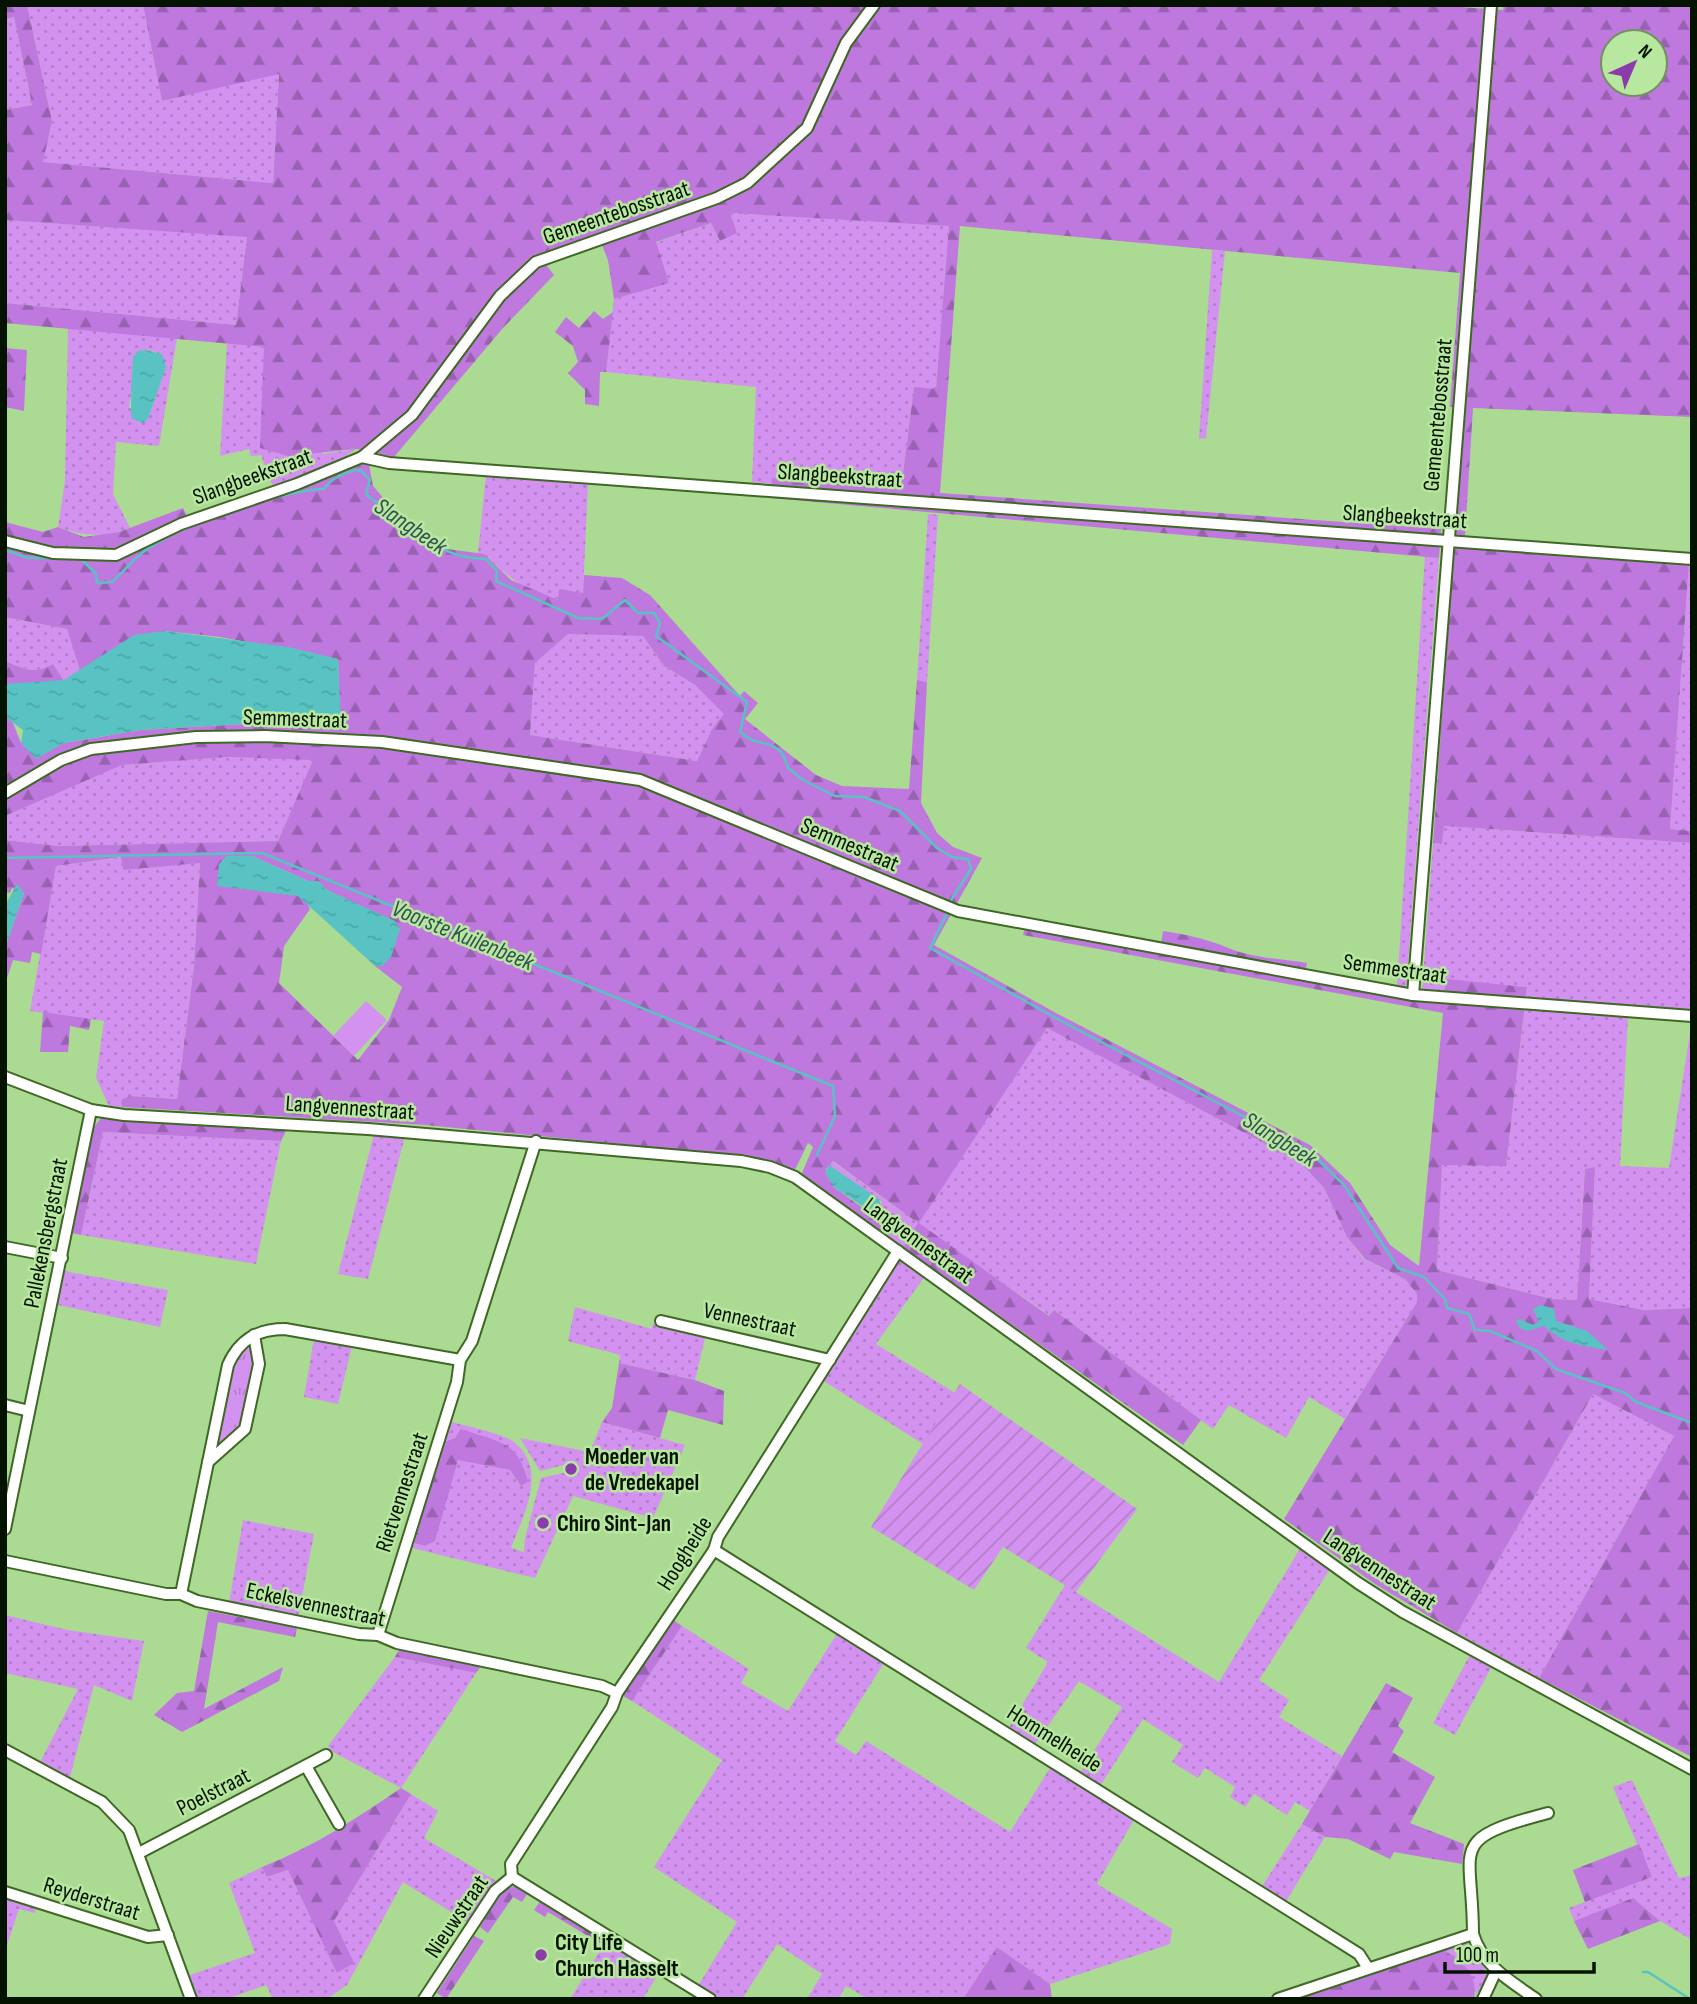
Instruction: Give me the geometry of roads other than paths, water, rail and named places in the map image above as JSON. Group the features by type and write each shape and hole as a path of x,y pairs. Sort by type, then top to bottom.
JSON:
{"street":[{"name":"Gemeentebosstraat","path":"362,457 412,415 500,296 536,262 717,198 747,183 807,128 846,43 874,5"},
{"name":"Gemeentebosstraat","path":"1413,995 1491,5"},
{"name":"Slangbeekstraat","path":"5,541 54,553 117,555 181,524 297,484 362,457 402,464 1692,559"},
{"name":"Semmestraat","path":"5,793 61,760 91,749 223,737 396,744 640,780 668,789 958,911 1413,995 1692,1016"},
{"name":"Langvennestraat","path":"5,1077 91,1110 124,1115 536,1141 741,1161 770,1167 795,1177 1358,1583 1404,1612 1692,1769"},
{"name":"Pallekensbergstraat","path":"5,1529 91,1110"},
{"name":"Rietvennestraat","path":"378,1636 457,1382 460,1360 472,1341 536,1141"},
{"path":"5,1247 62,1258"},
{"name":"Hoogheide","path":"512,1877 511,1864 612,1707 617,1693 714,1550 718,1537 898,1251"},
{"name":"Vennestraat","path":"661,1321 813,1353 831,1360"},
{"path":"181,1594 228,1365 242,1342 269,1329 285,1329 460,1360"},
{"path":"208,1462 245,1429 259,1364 254,1335"},
{"path":"5,1405 29,1411"},
{"name":"Hommelheide","path":"714,1550 1348,1947 1359,1955 1368,1968"},
{"name":"Eckelsvennestraat","path":"5,1561 166,1594 181,1594 197,1601 378,1636 397,1643 603,1686 617,1693"},
{"path":"5,1750 102,1802 129,1830 191,1999"},
{"name":"Poelstraat","path":"139,1853 326,1755"},
{"path":"306,1766 339,1824"},
{"path":"1536,1999 1496,1971 1480,1953 1472,1934 1468,1859 1474,1844 1483,1835 1548,1813"},
{"name":"Nieuwstraat","path":"424,1999 495,1891 512,1877 710,1999"},
{"name":"Reyderstraat","path":"5,1892 148,1937 168,1936"},
{"path":"1278,1999 1472,1934"},
{"path":"1483,1999 1496,1971"}],"water":[{"path":"138,351 162,354 166,367 148,419 143,423 132,419 131,389 133,357"},
{"path":"165,631 288,647 338,659 341,724 243,724 140,730 64,743 36,759 21,743 23,730 5,717 5,684 64,680 134,635"},
{"path":"227,856 252,856 308,881 318,881 327,890 395,921 400,929 391,957 382,966 375,966 298,896 217,886 219,864"},
{"path":"17,884 24,893 5,948 5,905"},
{"path":"829,1165 879,1199 882,1208 871,1212 834,1187 825,1173"},
{"path":"1541,1305 1554,1309 1556,1321 1587,1331 1608,1350 1566,1340 1544,1326 1527,1331 1520,1328 1516,1321 1519,1319 1533,1325 1539,1322 1533,1309"}],"waterway":[{"name":"Slangbeek","path":"70,559 81,559 96,574 97,583 112,582 143,552 205,520 257,502 324,489 340,476 360,470 370,480 366,494 369,497 445,550 470,558 486,559 497,571 496,581 578,618 602,619 625,600 638,613 654,613 660,623 656,636 747,702 740,732 747,738 780,751 788,768 803,780 835,796 864,797 900,811 937,848 952,857 968,859 971,869 951,900"},
{"name":"Slangbeek","path":"5,550 28,558 53,558"},
{"name":"Voorste Kuilenbeek","path":"5,858 262,853 833,1086 835,1116 817,1155"},
{"name":"Slangbeek","path":"947,913 930,948 1061,1021 1308,1150 1344,1185 1398,1268 1424,1277 1445,1299 1447,1308 1469,1314 1475,1330 1490,1331 1537,1351 1556,1369 1625,1393 1636,1402 1692,1423"},
{"path":"1643,1972 1648,1972 1690,1999"}],"place":[{"name":"Moeder van de Vredekapel","path":"571,1469"},
{"name":"Chiro Sint-Jan","path":"543,1523"},
{"name":"City Life Church Hasselt","path":"541,1955"}]}
